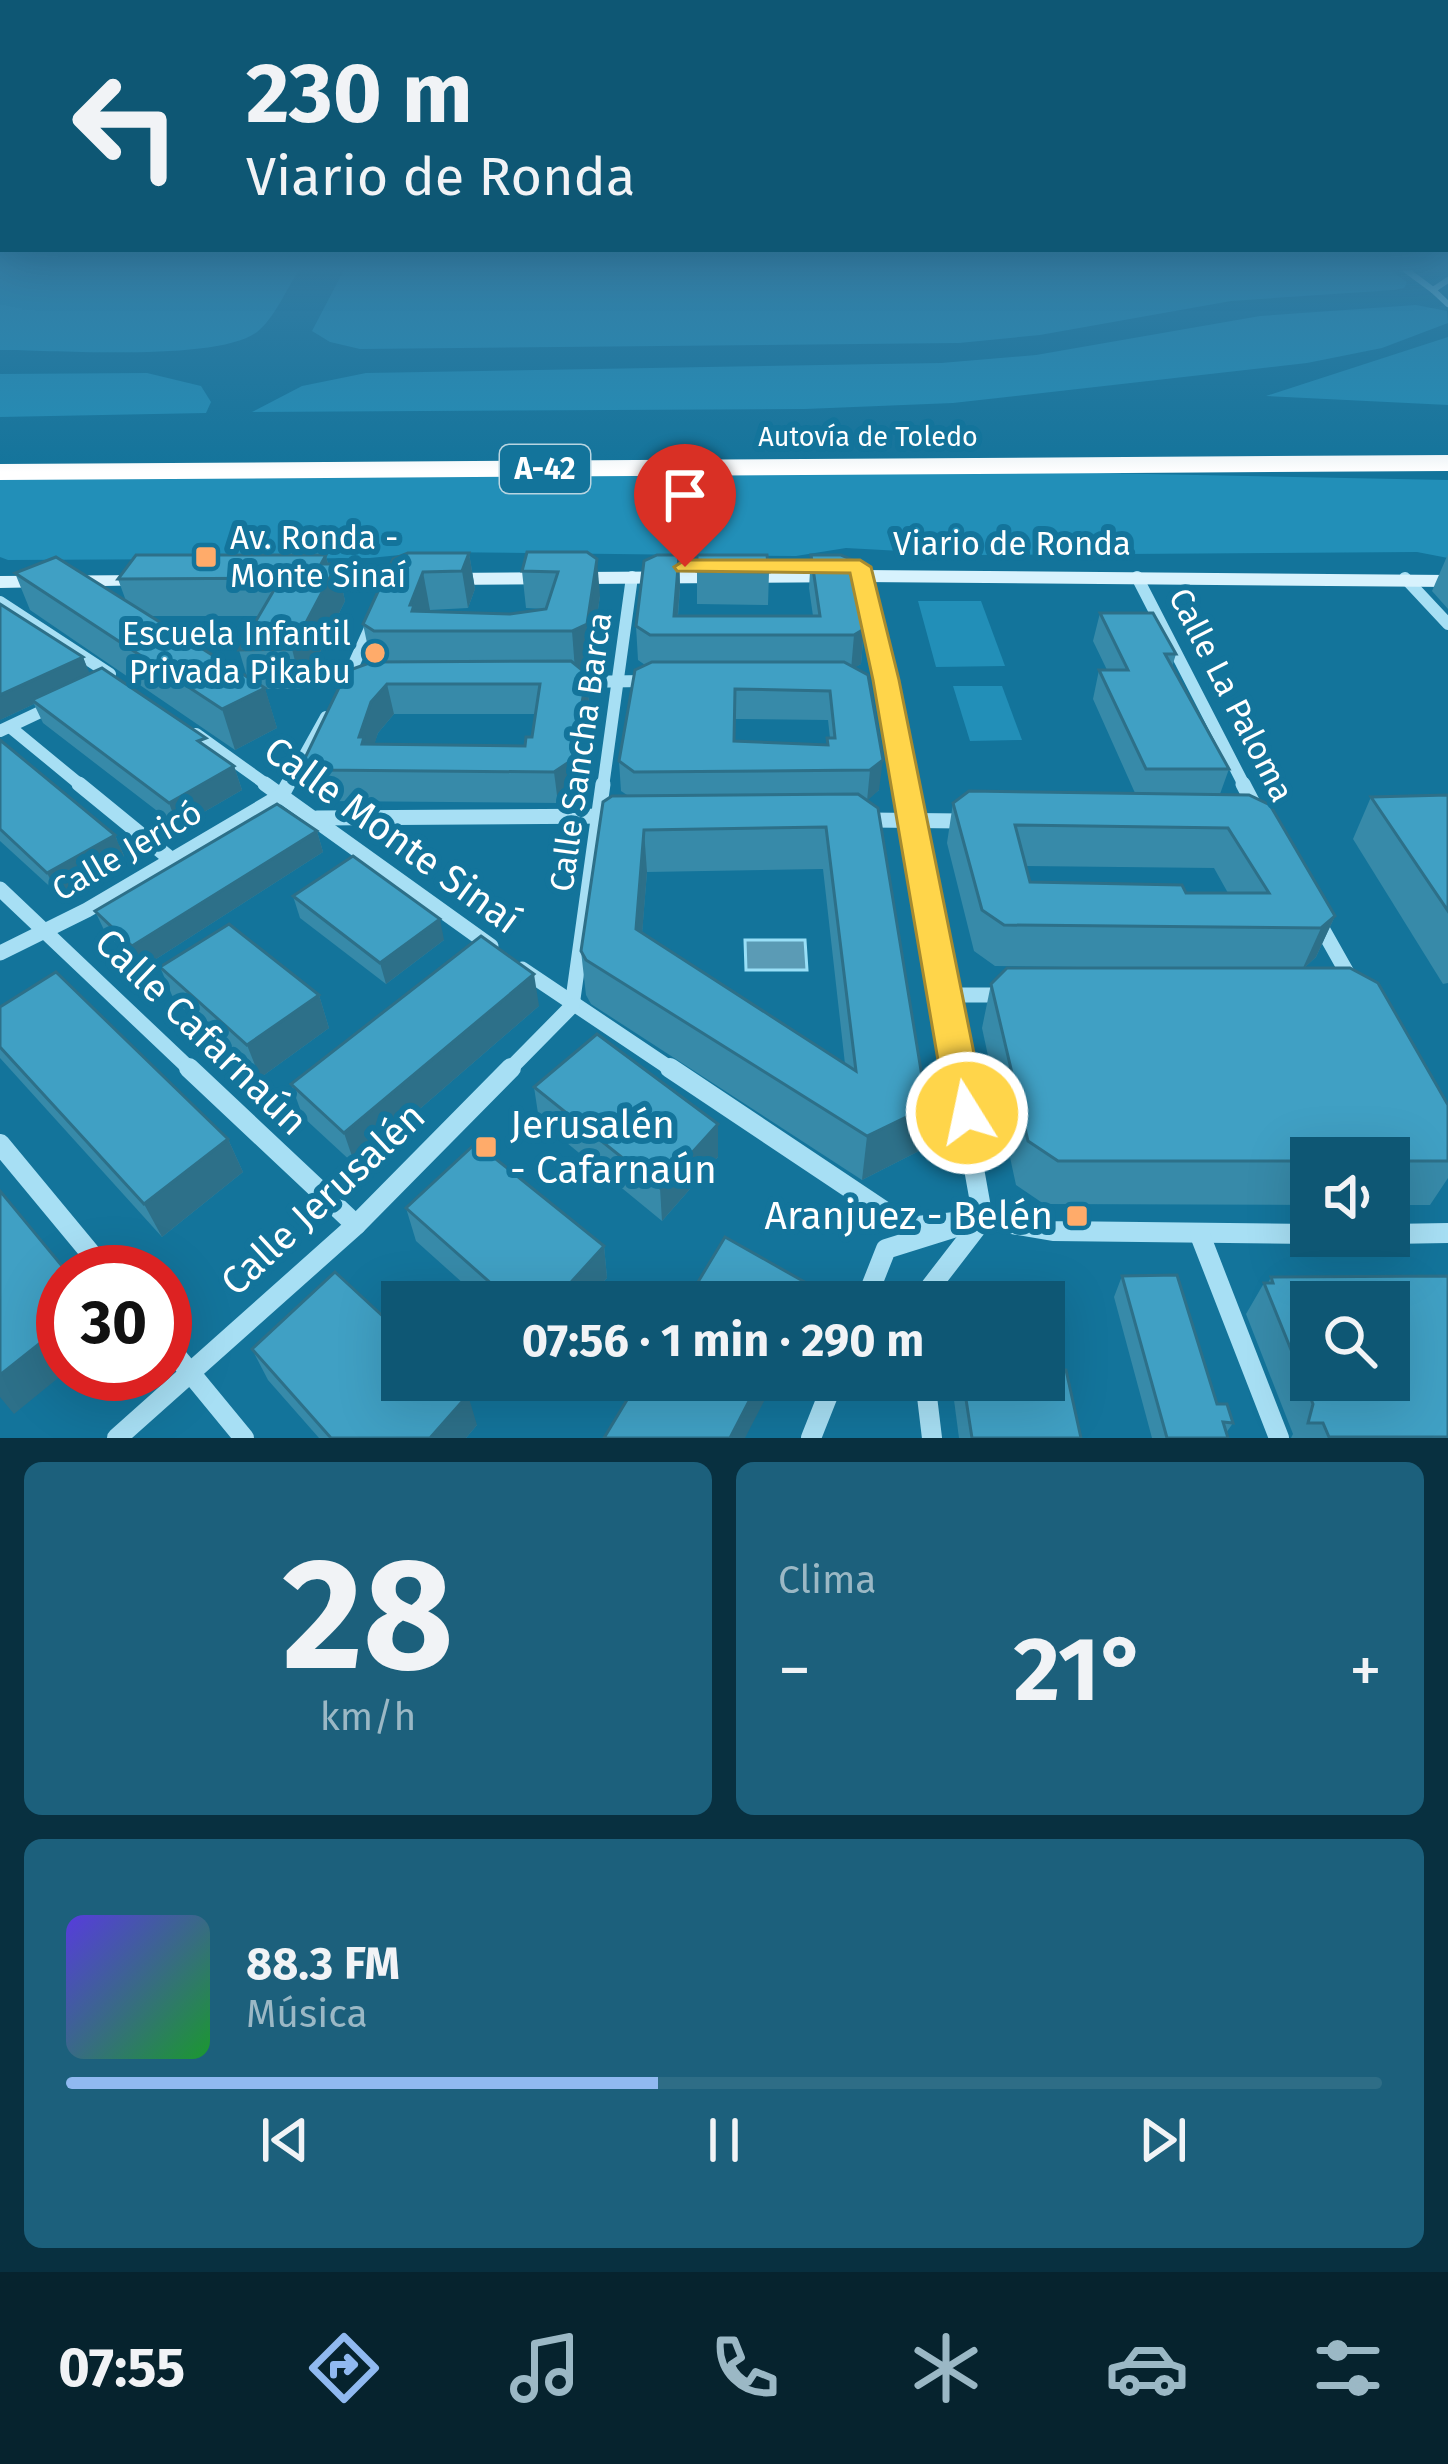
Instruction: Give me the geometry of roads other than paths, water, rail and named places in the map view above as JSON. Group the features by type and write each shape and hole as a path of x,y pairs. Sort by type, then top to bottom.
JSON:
{"highway":[{"name":"Autovía de Toledo","path":"0,456 1448,447"},
{"name":"Autovía de Toledo","path":"0,472 1448,463"},
{"path":"1223,466 1448,480"}],"main road":[{"name":"Viario de Ronda","path":"1448,568 291,575 388,588 861,572 1448,581"},
{"path":"0,570 176,575 0,582"}],"street":[{"path":"861,572 913,820 983,1219 935,1281"},
{"name":"Calle La Paloma","path":"1136,577 1263,823"},
{"name":"Calle Sancha Barca","path":"572,1006 632,578"},
{"path":"1405,578 1448,624"},
{"path":"0,602 115,677 94,687"},
{"path":"282,795 346,681 375,618"},
{"path":"863,680 886,680"},
{"path":"346,681 369,681"},
{"path":"549,682 662,681"},
{"path":"73,697 5,729 172,860"},
{"name":"Calle Monte Sinaí","path":"189,730 499,952"},
{"name":"Calle Jericó","path":"0,953 47,932 282,795"},
{"path":"315,818 622,816"},
{"path":"846,819 983,821"},
{"name":"Calle Cafarnaún","path":"0,889 356,1225"},
{"path":"1306,899 1359,995 1336,995"},
{"name":"Calle Monte Sinaí","path":"517,965 908,1227 983,1219"},
{"path":"945,995 1014,995"},
{"name":"Calle Jerusalén","path":"192,1370 356,1225 572,1006"},
{"path":"0,1144 84,1245"},
{"path":"873,1281 886,1249 983,1219 1053,1231 1290,1234"},
{"path":"1410,1234 1448,1233"},
{"path":"1200,1234 1279,1438"},
{"path":"192,1374 244,1438"},
{"name":"Calle Jerusalén","path":"116,1438 157,1401"},
{"path":"812,1438 826,1401"},
{"path":"928,1401 932,1438"}],"place":[{"name":"Av. Ronda - Monte Sinaí","path":"206,557"},
{"name":"Escuela Infantil Privada Pikabu","path":"375,653"},
{"name":"Jerusalén - Cafarnaún","path":"486,1147"},
{"name":"Aranjuez - Belén","path":"1077,1216"}]}
